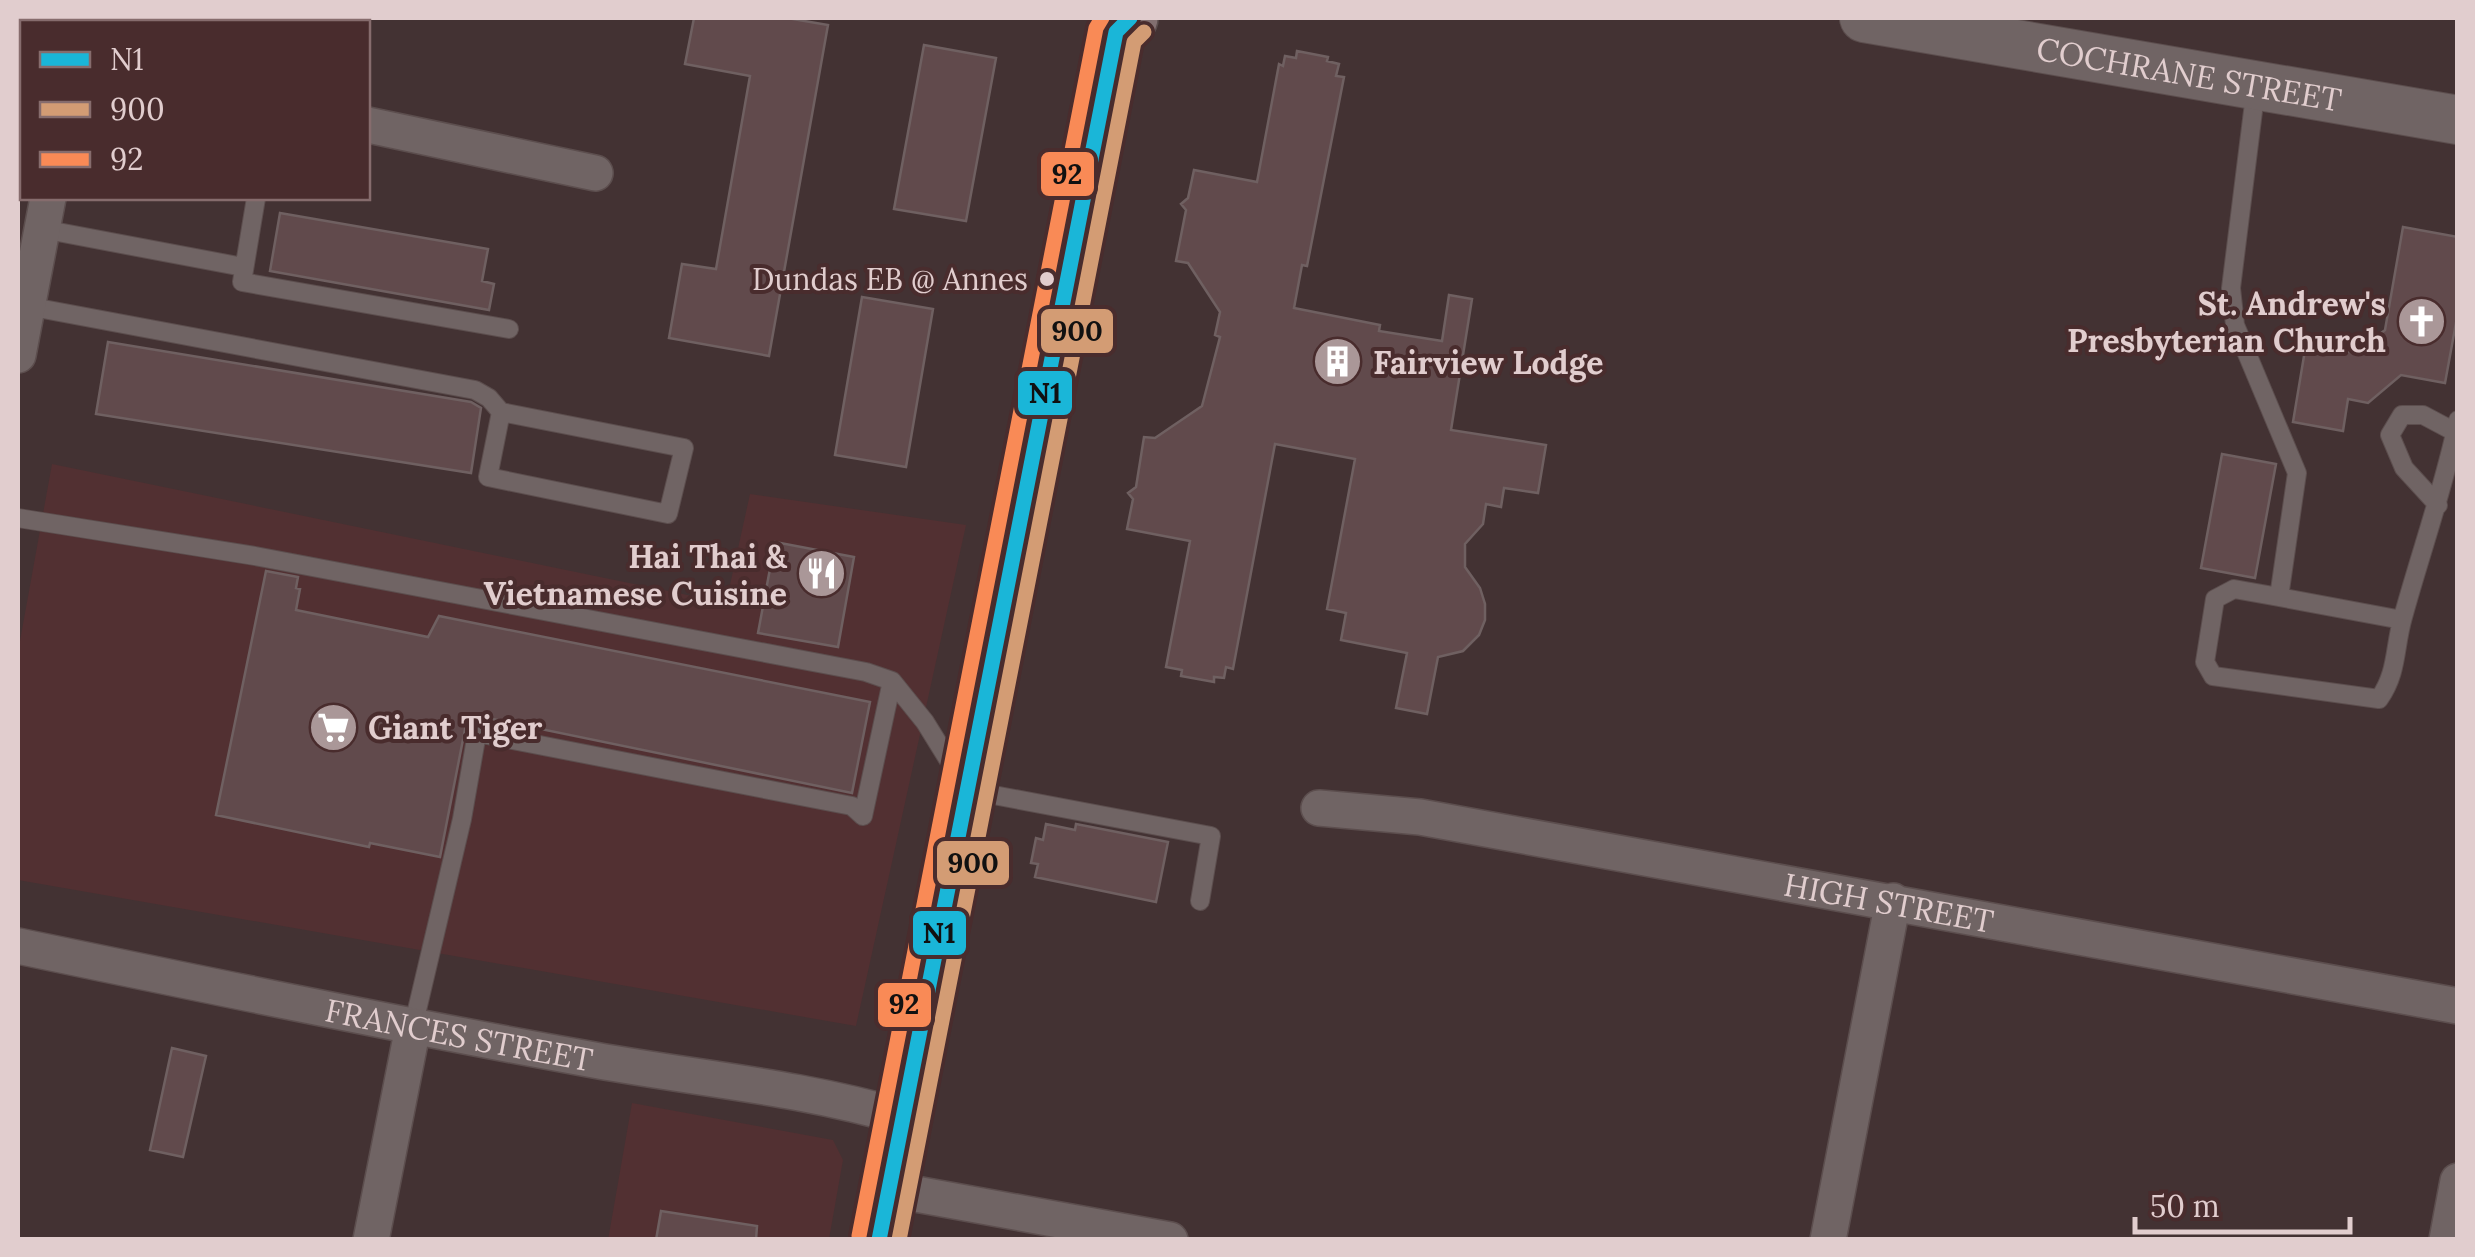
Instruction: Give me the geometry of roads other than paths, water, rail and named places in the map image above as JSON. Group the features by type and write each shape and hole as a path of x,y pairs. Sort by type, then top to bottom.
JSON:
{"main road":[{"name":"COCHRANE STREET","path":"1864,18 2050,34 2256,87 2458,120"},
{"path":"884,1214 1119,22"}],"street":[{"path":"370,125 595,173"},
{"path":"18,355 45,213"},
{"name":"HIGH STREET","path":"1319,808 1420,817 2458,1006"},
{"path":"1828,1240 1892,901"},
{"name":"FRANCES STREET","path":"18,946 412,1028 676,1075 780,1086 902,1117"},
{"path":"371,1240 412,1028"},
{"path":"2447,1240 2458,1181"},
{"path":"884,1214 1170,1240"}],"lane":[{"path":"2256,87 2231,288 2235,324 2297,473 2279,597"},
{"path":"256,200 242,282 509,329"},
{"path":"45,213 243,267"},
{"path":"27,306 475,390 489,398 500,412 684,448 668,514 488,477 500,412"},
{"path":"2402,620 2234,589 2214,600 2205,662 2213,676 2379,699 2392,681 2402,620 2438,505 2456,426 2423,415 2402,416 2390,435 2404,468 2438,505"},
{"path":"18,518 274,559 866,672 892,681 926,722 968,790 1212,836 1200,901"},
{"path":"412,1028 462,819 476,733 852,806 863,816 892,681"}],"place":[{"name":"Dundas EB @ Annes","path":"1047,279"},
{"name":"St. Andrew's Presbyterian Church","path":"2421,321"},
{"name":"Fairview Lodge","path":"1338,362"},
{"name":"Hai Thai & Vietnamese Cuisine","path":"822,574"},
{"name":"Giant Tiger","path":"333,727"}]}
